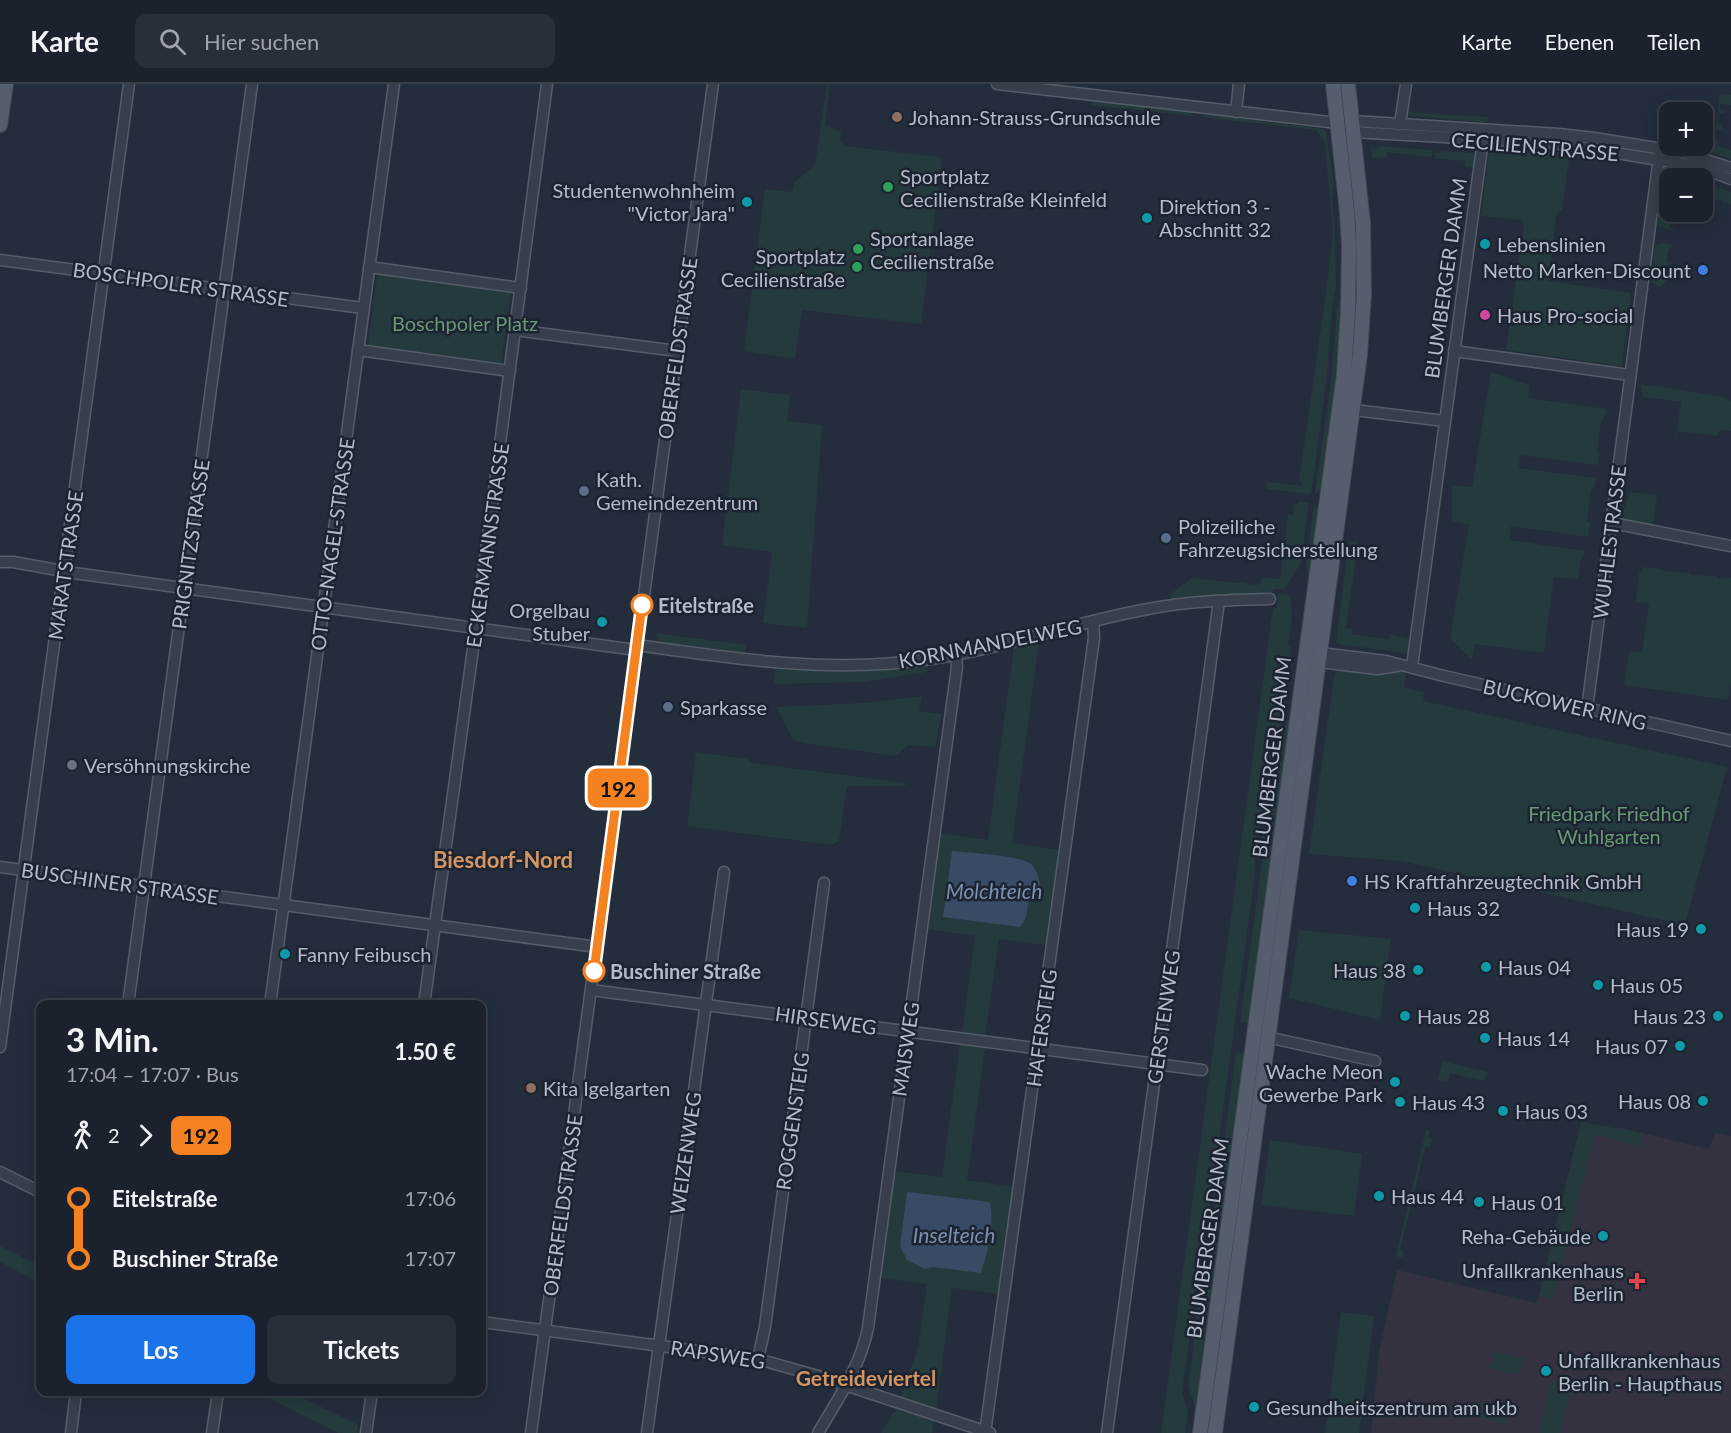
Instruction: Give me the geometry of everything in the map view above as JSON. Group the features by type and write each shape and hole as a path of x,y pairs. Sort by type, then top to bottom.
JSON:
{"main road":[{"path":"0,125 6,84"},
{"name":"BLUMBERGER DAMM","path":"1200,1433 1344,374 1349,257 1347,212 1333,84"},
{"name":"BLUMBERGER DAMM","path":"1215,1433 1362,338 1363,224 1348,84"}],"street":[{"name":"MARATSTRASSE","path":"0,1047 129,84"},
{"name":"PRIGNITZSTRASSE","path":"129,1000 252,84"},
{"name":"OTTO-NAGEL-STRASSE","path":"271,1000 394,84"},
{"name":"ECKERMANNSTRASSE","path":"425,1000 547,84"},
{"name":"OBERFELDSTRASSE","path":"531,1433 713,84"},
{"name":"CECILIENSTRASSE","path":"996,84 1483,140 1555,143 1659,154"},
{"path":"1236,112 1239,84"},
{"path":"1400,124 1406,84"},
{"name":"CECILIENSTRASSE","path":"1354,126 1400,124 1559,134 1659,154"},
{"name":"BLUMBERGER DAMM","path":"1412,668 1483,140"},
{"name":"WUHLESTRASSE","path":"1587,709 1659,154"},
{"name":"CECILIENSTRASSE","path":"1665,156 1731,179"},
{"name":"CECILIENSTRASSE","path":"1686,156 1699,157 1731,168"},
{"name":"BOSCHPOLER STRASSE","path":"0,260 363,308"},
{"path":"369,267 521,288"},
{"path":"515,330 677,351"},
{"path":"358,350 510,371"},
{"path":"1454,351 1630,375"},
{"path":"1354,410 1445,421"},
{"path":"1612,522 1731,546"},
{"path":"0,555 13,562"},
{"path":"0,562 476,628 637,647"},
{"name":"KORNMANDELWEG","path":"637,647 772,663 884,664 956,654 1154,608 1219,601 1270,599"},
{"name":"GERSTENWEG","path":"1107,1433 1219,601"},
{"name":"HAFERSTEIG","path":"987,1432 1095,630 1093,622"},
{"name":"MAISWEG","path":"818,1433 847,1385 862,1351 868,1328 957,667 956,654"},
{"name":"BUCKOWER RING","path":"1304,656 1377,669 1400,665 1731,741"},
{"name":"BUSCHINER STRASSE","path":"0,867 597,946"},
{"name":"WEIZENWEG","path":"647,1433 724,872"},
{"name":"ROGGENSTEIG","path":"758,1359 765,1327 824,883"},
{"name":"HIRSEWEG","path":"591,990 1202,1070"},
{"path":"1254,1035 1375,1061"},
{"path":"0,1172 36,1190"},
{"name":"RAPSWEG","path":"486,1323 758,1359 847,1385 987,1432"},
{"path":"71,1433 76,1396"},
{"path":"212,1433 217,1396"},
{"path":"366,1433 371,1396"}],"shaded area":[{"name":"Unfallkrankenhaus Berlin","path":"1581,1122 1612,1129 1621,1128 1709,1149 1715,1133 1731,1136 1731,1433 1371,1433 1379,1352 1397,1270 1537,1303"}],"green space":[{"name":"Sportanlage Cecilienstraße","path":"827,84 830,84 825,125 841,132 840,141 845,146 942,159 921,324 802,310 795,359 744,351 765,189 792,192 794,183 815,165"},
{"path":"1720,94 1731,95 1731,105 1720,104 1720,110 1725,111 1719,113 1718,124 1722,125 1722,130 1716,129 1715,140 1720,141 1719,146 1731,150 1731,159 1713,153"},
{"path":"1095,101 1190,112 1193,116 1091,105"},
{"path":"1405,112 1488,117 1487,122 1404,115"},
{"path":"1205,114 1324,129 1327,136 1334,185 1332,197 1336,287 1311,494 1266,489 1267,482 1304,486 1299,480 1333,232 1325,143 1316,130 1202,117"},
{"path":"1379,146 1432,150 1432,157 1387,152 1387,158 1372,157 1371,147 1378,148"},
{"path":"1489,150 1570,153 1562,209 1556,216 1548,281 1631,293 1622,366 1506,350 1524,223 1521,220 1481,217"},
{"path":"1441,151 1473,153 1474,168 1465,167 1465,161 1435,158 1435,153 1441,153"},
{"path":"1713,186 1731,192 1731,204 1725,202 1723,207 1723,201 1715,199 1713,202"},
{"path":"1659,213 1659,222 1671,222 1670,228 1676,231 1657,226"},
{"path":"1341,228 1344,228 1345,293 1340,359 1323,490 1315,494 1331,381 1337,308 1343,293"},
{"path":"1662,243 1674,245 1668,250 1667,263 1672,262 1666,267 1665,279 1669,277 1669,279 1660,287 1651,282 1655,245"},
{"name":"Boschpoler Platz","path":"380,274 509,291 511,293 501,363 370,347 368,343 377,278"},
{"path":"1491,372 1529,385 1528,398 1606,409 1604,419 1601,421 1597,452 1599,453 1598,465 1520,455 1519,468 1596,478 1594,488 1591,490 1587,521 1590,522 1588,537 1511,526 1509,540 1586,551 1581,560 1578,579 1554,577 1544,653 1475,644 1472,660 1450,638 1469,524 1452,521 1452,485 1472,487"},
{"path":"1641,384 1723,397 1731,401 1731,431 1720,430 1718,436 1678,431 1675,444 1681,402 1643,397"},
{"path":"741,389 790,395 787,421 822,425 807,628 763,623 772,552 722,545"},
{"path":"1630,492 1657,495 1653,527 1622,520"},
{"path":"1309,503 1301,563 1285,589 1274,589 1270,595 1171,601 1169,595 1192,578 1254,585 1260,584 1262,577 1280,579 1288,515 1293,515 1294,504"},
{"path":"1314,504 1320,511 1309,582 1306,565"},
{"path":"1349,541 1358,542 1346,628 1352,629 1351,634 1389,639 1390,634 1411,639 1409,654 1336,642"},
{"path":"1644,567 1690,573 1690,575 1731,578 1731,682 1728,700 1624,685 1629,651 1642,652 1649,604 1636,602 1639,574"},
{"path":"1278,594 1289,595 1291,601 1292,619 1288,645 1291,648 1283,718 1271,754 1262,822 1254,841 1255,875 1201,1272 1192,1299 1191,1327 1182,1393 1188,1412 1185,1433 1161,1433 1273,608 1277,608"},
{"path":"655,633 746,645 745,653 661,642"},
{"path":"1039,641 1012,843 1059,850 1046,945 999,939 985,1036 962,1033 975,936 927,929 940,833 988,840 1014,647"},
{"path":"928,665 927,672 864,682 774,684 775,669 852,671"},
{"name":"Friedpark Friedhof Wuhlgarten","path":"1337,669 1406,671 1404,688 1424,692 1423,701 1727,767 1685,925 1402,861 1309,854"},
{"path":"922,696 919,711 941,714 936,747 908,745 896,756 793,740 776,707 865,703"},
{"path":"1287,720 1291,720 1250,1023 1240,1022 1262,862 1260,840 1267,824 1276,756"},
{"path":"696,752 747,759 753,763 905,783 905,786 847,786 839,841 832,845 687,826"},
{"path":"1299,930 1391,939 1380,1020 1289,998"},
{"path":"960,1044 985,1048 967,1180 1014,1187 999,1294 952,1288 936,1409 901,1397 918,1348 927,1284 880,1278 895,1171 942,1177"},
{"path":"1236,1052 1246,1054 1194,1420 1194,1403 1188,1387 1197,1320 1197,1300 1206,1273"},
{"path":"1256,1055 1262,1056 1211,1433 1207,1433 1212,1383"},
{"path":"1442,1061 1487,1072 1484,1081 1450,1073 1447,1082 1438,1080"},
{"path":"1581,1122 1643,1133 1640,1146 1594,1135 1552,1299 1539,1296"},
{"path":"1426,1130 1430,1131 1429,1137 1432,1139 1430,1147 1425,1147 1413,1199 1417,1200 1416,1203 1412,1203 1400,1249 1404,1253 1403,1257 1398,1257 1396,1255"},
{"path":"1270,1140 1362,1154 1354,1216 1261,1205"},
{"path":"0,1246 36,1264 36,1281 0,1262"},
{"path":"1341,1312 1374,1316 1359,1433 1325,1433"},
{"path":"1493,1351 1524,1359 1518,1375 1489,1368 1490,1363 1494,1363 1495,1359 1492,1358"},
{"path":"1551,1381 1571,1386 1560,1433 1539,1433"},
{"path":"265,1396 299,1396 358,1425 357,1433 338,1433"},
{"path":"1481,1402 1510,1409 1506,1425 1477,1417 1479,1412 1482,1412"},
{"path":"896,1409 934,1421 932,1433 881,1433"}],"water":[{"name":"Molchteich","path":"952,851 1007,857 1032,865 1037,874 1041,892 1037,898 1029,898 1026,918 1020,927 943,917"},
{"name":"Inselteich","path":"907,1192 990,1202 990,1238 981,1273 933,1267 925,1269 907,1260 900,1246"}],"bus line":[{"name":"192","path":"594,971 642,605"}],"place":[{"name":"Johann-Strauss-Grundschule","path":"897,117"},
{"name":"Sportplatz Cecilienstraße Kleinfeld","path":"888,187"},
{"name":"Studentenwohnheim \"Victor Jara\"","path":"747,202"},
{"name":"Direktion 3 - Abschnitt 32","path":"1147,218"},
{"name":"Lebenslinien","path":"1485,244"},
{"name":"Sportanlage Cecilienstraße","path":"858,249"},
{"name":"Sportplatz Cecilienstraße","path":"857,267"},
{"name":"Netto Marken-Discount","path":"1703,270"},
{"name":"Haus Pro-social","path":"1485,315"},
{"name":"Kath. Gemeindezentrum","path":"584,491"},
{"name":"Polizeiliche Fahrzeugsicherstellung","path":"1166,538"},
{"name":"Eitelstraße","path":"642,605"},
{"name":"Orgelbau Stuber","path":"602,622"},
{"name":"Sparkasse","path":"668,707"},
{"name":"Versöhnungskirche","path":"72,765"},
{"name":"HS Kraftfahrzeugtechnik GmbH","path":"1352,881"},
{"name":"Haus 32","path":"1415,908"},
{"name":"Haus 19","path":"1701,929"},
{"name":"Fanny Feibusch","path":"285,954"},
{"name":"Haus 04","path":"1486,967"},
{"name":"Haus 38","path":"1418,970"},
{"name":"Buschiner Straße","path":"594,971"},
{"name":"Haus 05","path":"1598,985"},
{"name":"Haus 28","path":"1405,1016"},
{"name":"Haus 23","path":"1718,1016"},
{"name":"Haus 14","path":"1485,1038"},
{"name":"Haus 07","path":"1680,1046"},
{"name":"Wache Meon Gewerbe Park","path":"1395,1082"},
{"name":"Kita Igelgarten","path":"531,1088"},
{"name":"Haus 08","path":"1703,1101"},
{"name":"Haus 43","path":"1400,1102"},
{"name":"Haus 03","path":"1503,1111"},
{"name":"Haus 44","path":"1379,1196"},
{"name":"Haus 01","path":"1479,1202"},
{"name":"Reha-Gebäude","path":"1603,1236"},
{"name":"Unfallkrankenhaus Berlin","path":"1637,1281"},
{"name":"Unfallkrankenhaus Berlin - Haupthaus","path":"1546,1371"},
{"name":"Gesundheitszentrum am ukb","path":"1254,1407"}],"district":[{"name":"Biesdorf-Nord","path":"503,859"},
{"name":"Getreideviertel","path":"866,1377"}]}
